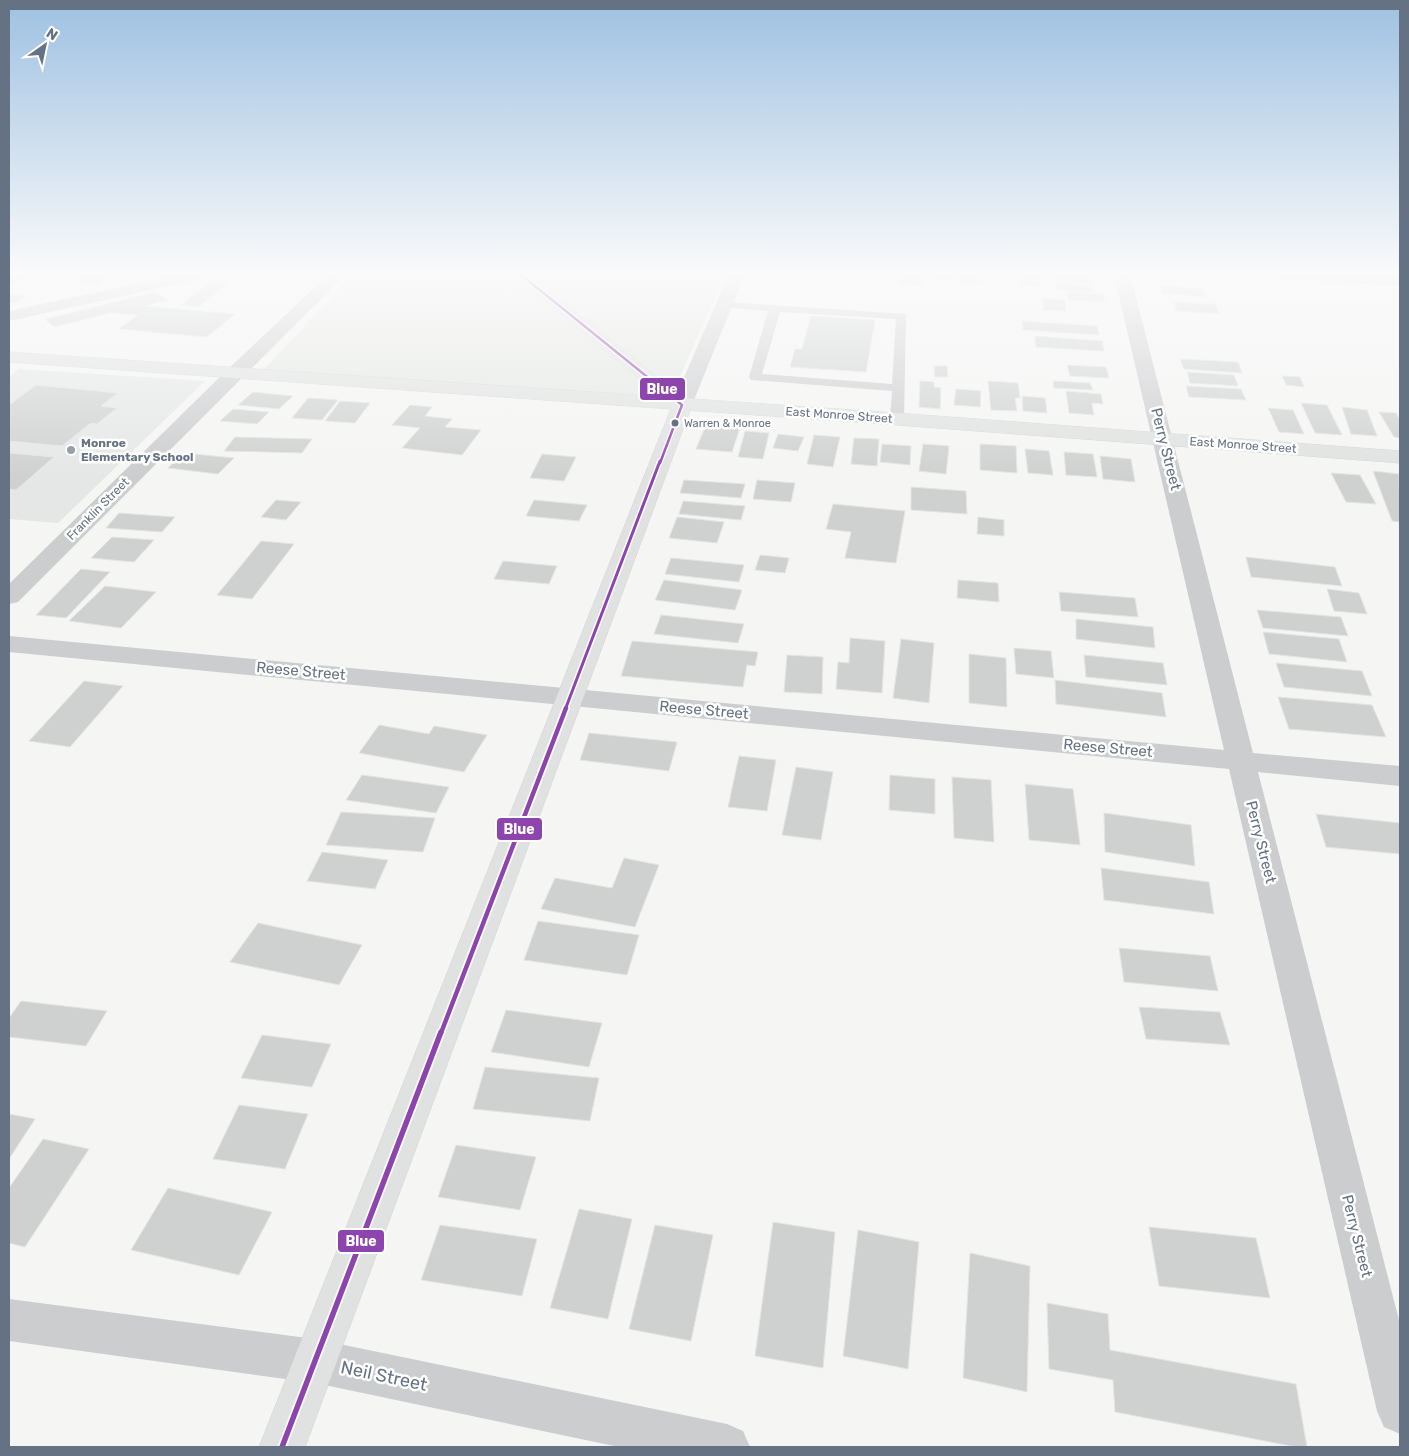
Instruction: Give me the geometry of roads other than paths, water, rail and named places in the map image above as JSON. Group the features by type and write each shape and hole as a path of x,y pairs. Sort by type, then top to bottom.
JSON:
{"main road":[{"path":"282,1447 682,404 605,342"},
{"name":"East Monroe Street","path":"9,357 897,419 1400,457"}],"street":[{"name":"Franklin Street","path":"9,598 267,342"},
{"path":"682,404 710,342"},
{"name":"Perry Street","path":"1139,342 1400,1411"},
{"name":"Reese Street","path":"9,644 1400,776"},
{"name":"Neil Street","path":"9,1320 315,1361 727,1447"}],"lane":[{"path":"765,342 755,377 898,388"},
{"path":"897,419 901,342"}],"place":[{"name":"Warren & Monroe","path":"675,423"},
{"name":"Monroe Elementary School","path":"71,450"}]}
